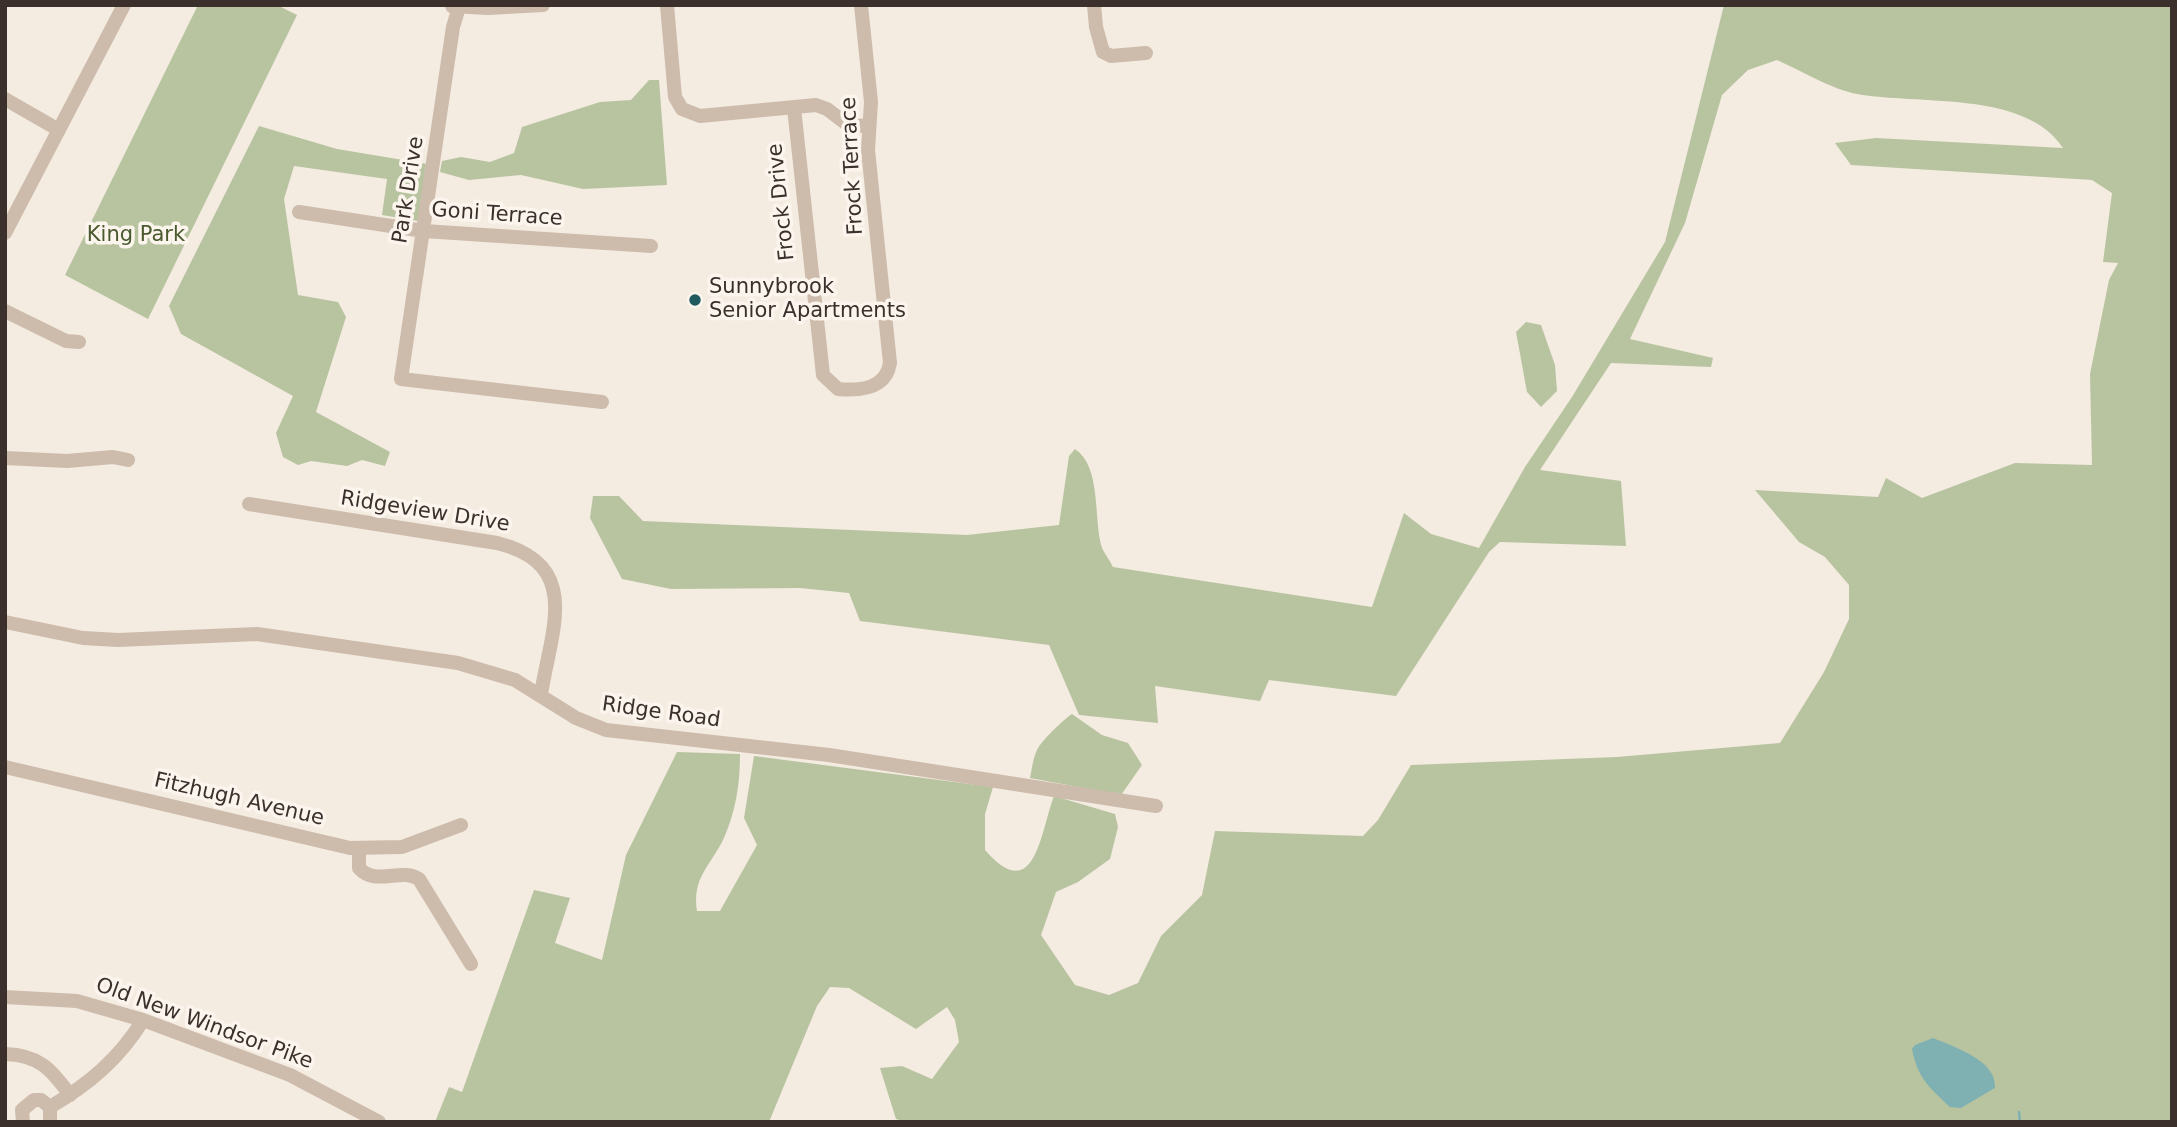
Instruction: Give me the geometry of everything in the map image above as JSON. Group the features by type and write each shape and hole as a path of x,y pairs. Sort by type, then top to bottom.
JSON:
{"street":[{"path":"5,233 124,5"},
{"path":"455,6 543,5"},
{"path":"667,5 675,97 681,109 701,116 820,106 841,122 869,126"},
{"name":"Frock Terrace","path":"822,374 834,387 848,390 878,384 889,369 869,126 871,102 861,5"},
{"path":"1094,5 1096,27 1103,52 1111,56 1146,53"},
{"name":"Park Drive","path":"455,6 401,379 602,402"},
{"path":"5,99 59,130"},
{"name":"Frock Drive","path":"794,108 822,374"},
{"name":"Goni Terrace","path":"299,212 424,231 651,246"},
{"path":"5,310 66,341 79,342"},
{"path":"5,458 67,461 113,457 128,460"},
{"name":"Ridgeview Drive","path":"248,504 497,543 531,554 546,570 555,602 541,694"},
{"name":"Ridge Road","path":"5,622 83,638 118,640 241,633 467,664 500,674 541,694 576,718 606,730 830,755 1156,806"},
{"name":"Fitzhugh Avenue","path":"5,767 359,849 402,847 461,825"},
{"path":"359,849 359,868 364,874 379,877 413,875 419,879 471,964"},
{"name":"Old New Windsor Pike","path":"5,997 77,1001 144,1020 290,1075 379,1122"},
{"path":"23,1122 22,1110 29,1101 41,1100 50,1114 106,1069 130,1042 144,1020"},
{"path":"5,1054 25,1055 44,1063 70,1096"}],"green space":[{"name":"King Park","path":"198,5 277,5 297,15 148,319 65,275"},
{"path":"1724,5 2172,5 2172,1122 905,1122 896,1119 880,1068 902,1066 932,1079 959,1042 955,1020 947,1007 916,1029 849,988 830,987 817,1006 769,1122 435,1122 449,1087 462,1092 534,890 570,898 555,943 602,960 626,855 677,752 740,754 732,817 697,889 697,911 720,911 757,845 744,818 754,756 993,787 985,814 985,850 1002,866 1015,871 1025,868 1033,858 1054,796 1115,814 1118,827 1110,859 1078,882 1056,892 1041,935 1075,985 1109,995 1138,983 1161,936 1202,895 1215,831 1363,836 1378,820 1411,765 1617,757 1780,743 1824,672 1849,619 1849,585 1825,557 1799,542 1755,490 1878,497 1886,478 1922,498 2015,463 2092,465 2090,374 2109,280 2118,263 2103,262 2112,193 2092,180 1851,165 1835,143 1876,138 2063,148 2046,129 2024,117 1969,103 1847,92 1777,60 1748,70 1722,95 1685,223 1630,339 1713,358 1711,367 1611,363 1540,470 1621,481 1626,546 1500,542 1489,552 1396,696 1269,680 1260,701 1155,686 1158,723 1079,715 1049,645 860,621 849,593 800,588 671,589 622,579 590,518 593,496 619,496 643,521 967,535 1059,525 1069,456 1075,449 1084,457 1089,468 1095,494 1099,536 1102,548 1113,567 1372,607 1404,513 1431,534 1479,548 1525,467 1572,397 1665,242"},
{"path":"649,80 659,80 667,185 583,189 521,175 469,180 440,172 442,161 461,157 490,162 514,153 522,127 600,102 631,100"},
{"path":"259,126 337,149 427,164 418,221 382,215 387,179 294,166 284,199 298,295 338,302 346,317 316,412 390,452 385,466 362,460 347,466 311,461 298,465 283,457 276,433 293,396 181,334 169,306"},
{"path":"1526,322 1541,325 1555,365 1557,391 1541,407 1527,392 1516,332"},
{"path":"1072,714 1102,735 1128,743 1142,765 1121,795 1030,778 1037,750 1053,730"}],"water":[{"path":"1933,1038 1982,1062 1994,1078 1995,1088 1961,1108 1950,1107 1925,1082 1914,1059 1912,1049 1915,1045"}],"waterway":[{"path":"2019,1112 2020,1122"}],"place":[{"name":"Sunnybrook Senior Apartments","path":"695,300"}]}
